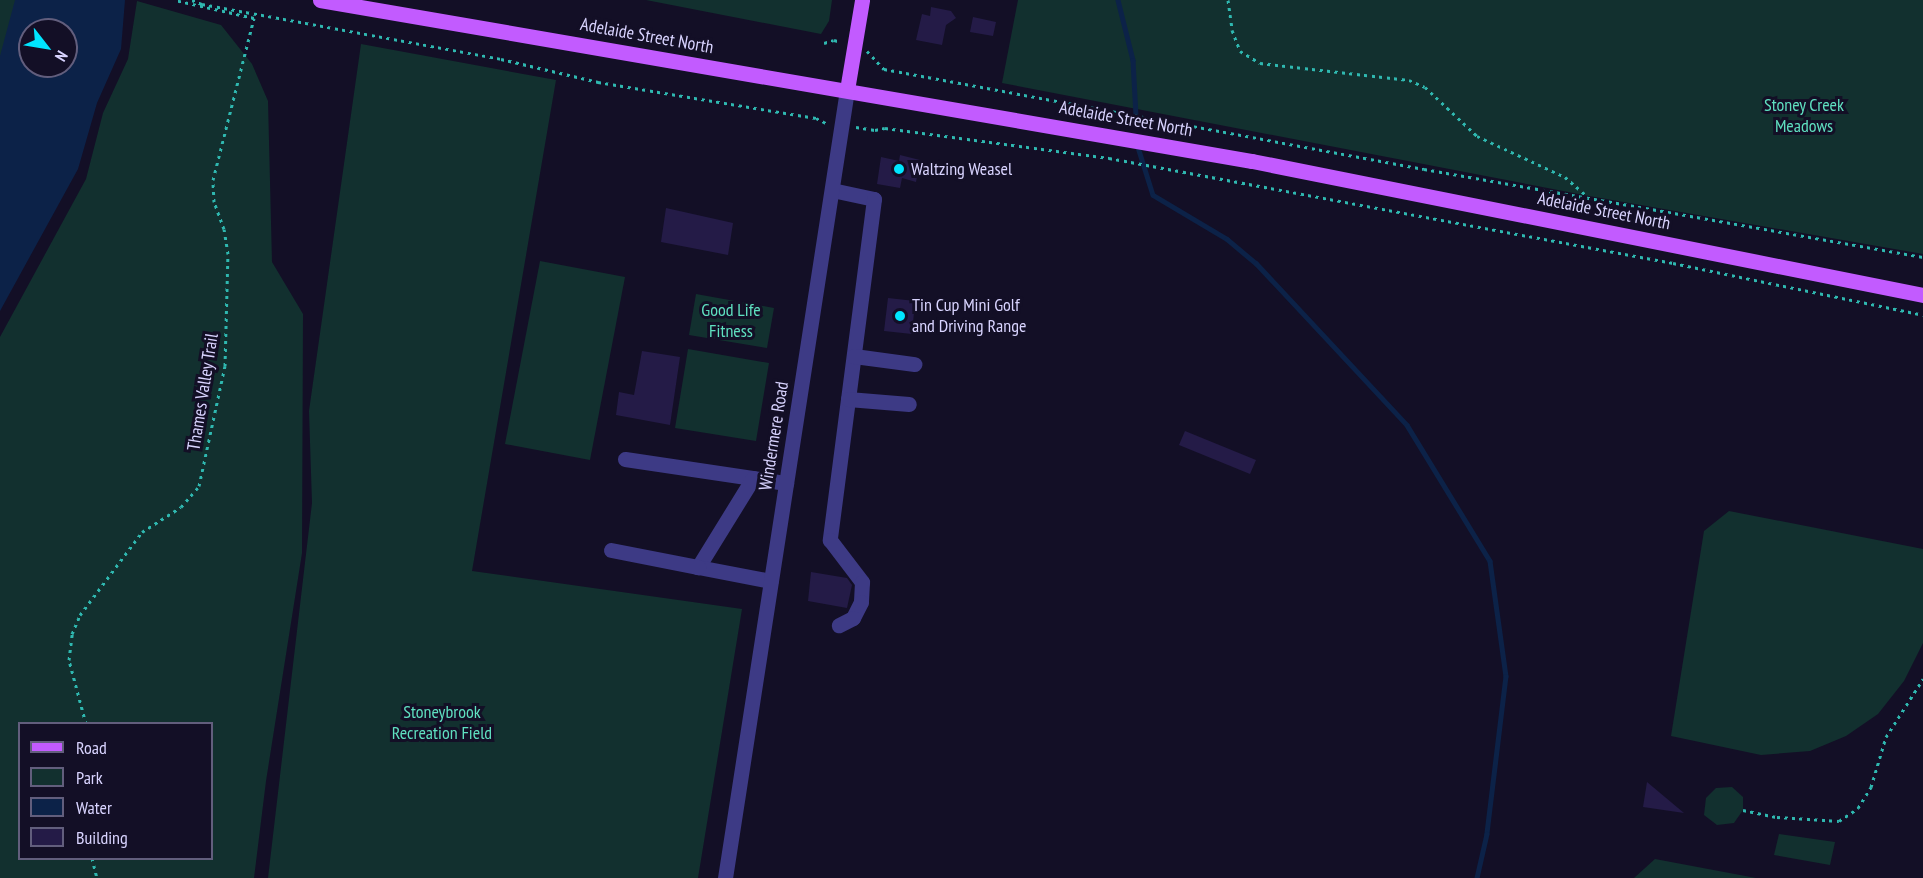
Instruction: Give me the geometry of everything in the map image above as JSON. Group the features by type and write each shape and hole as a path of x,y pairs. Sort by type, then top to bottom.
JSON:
{"main road":[{"name":"Adelaide Street North","path":"320,0 1252,161 1923,295"},
{"name":"Windermere Road","path":"847,90 862,0"}],"street":[{"name":"Windermere Road","path":"725,878 847,90"},
{"path":"832,190 874,199 830,540 862,582 861,602 853,618 839,625"},
{"path":"854,356 914,364"},
{"path":"848,399 909,404"},
{"path":"625,459 786,483"},
{"path":"698,567 753,478"},
{"path":"611,550 771,581"}],"path":[{"name":"Thames Valley Trail","path":"86,722 69,660 72,634 80,615 142,532 181,507 199,486 205,468 225,366 228,254 224,229 214,202 213,180 254,18 175,0"},
{"path":"192,0 202,4 501,59 598,82 816,118 821,122 875,130 885,128 1120,160 1662,260 1923,315"},
{"path":"1228,0 1232,30 1240,51 1260,63 1409,80 1425,87 1477,136 1565,177 1588,197"},
{"path":"870,52 884,69 1923,257"},
{"path":"1743,810 1777,817 1839,821 1858,808 1871,787 1886,737 1923,679"},
{"path":"92,860 97,878"}],"green space":[{"path":"0,0 21,0 0,74"},
{"path":"646,0 832,0 829,21 821,34"},
{"name":"Stoney Creek Meadows","path":"1018,0 1923,0 1923,254 1589,196 1002,83"},
{"path":"137,1 221,25 252,64 268,101 272,262 303,314 302,553 266,781 254,878 0,878 0,337 86,179 103,113 128,59"},
{"name":"Stoneybrook Recreation Field","path":"361,44 556,80 472,571 742,609 698,878 268,878 312,503 309,411"},
{"path":"540,261 625,277 590,460 505,444"},
{"name":"Good Life Fitness","path":"696,294 774,308 767,348 689,335"},
{"path":"688,349 769,363 756,441 675,428"},
{"path":"1729,511 1923,549 1923,643 1904,681 1878,714 1846,736 1810,751 1761,755 1671,736 1704,531"},
{"path":"1732,787 1743,797 1743,810 1734,823 1717,825 1704,815 1706,798 1716,788"},
{"path":"1779,834 1835,842 1830,865 1774,855"},
{"path":"1655,859 1756,878 1634,878"}],"water":[{"path":"15,0 125,0 121,49 97,103 78,169 0,311 0,56"}],"building":[{"path":"931,7 951,11 956,18 946,25 942,45 916,40 922,14 930,16"},
{"path":"973,17 996,22 993,36 970,32"},
{"name":"Waltzing Weasel","path":"900,155 920,160 916,182 902,178 900,188 877,184 881,157 899,161"},
{"path":"666,208 733,223 728,255 661,242"},
{"name":"Tin Cup Mini Golf and Driving Range","path":"888,298 915,301 912,334 884,331"},
{"path":"642,351 680,357 670,425 616,415 619,392 634,395"},
{"path":"1185,431 1256,460 1250,474 1179,445"},
{"path":"811,572 847,578 852,585 847,608 808,601"},
{"path":"1647,782 1684,813 1643,807"}],"waterway":[{"path":"1118,0 1133,60 1136,116"},
{"path":"1137,144 1153,195 1227,239 1256,263 1407,425 1490,561 1506,676 1487,834 1477,878"}],"place":[{"name":"Waltzing Weasel","path":"899,169"},
{"name":"Tin Cup Mini Golf and Driving Range","path":"900,316"}]}
